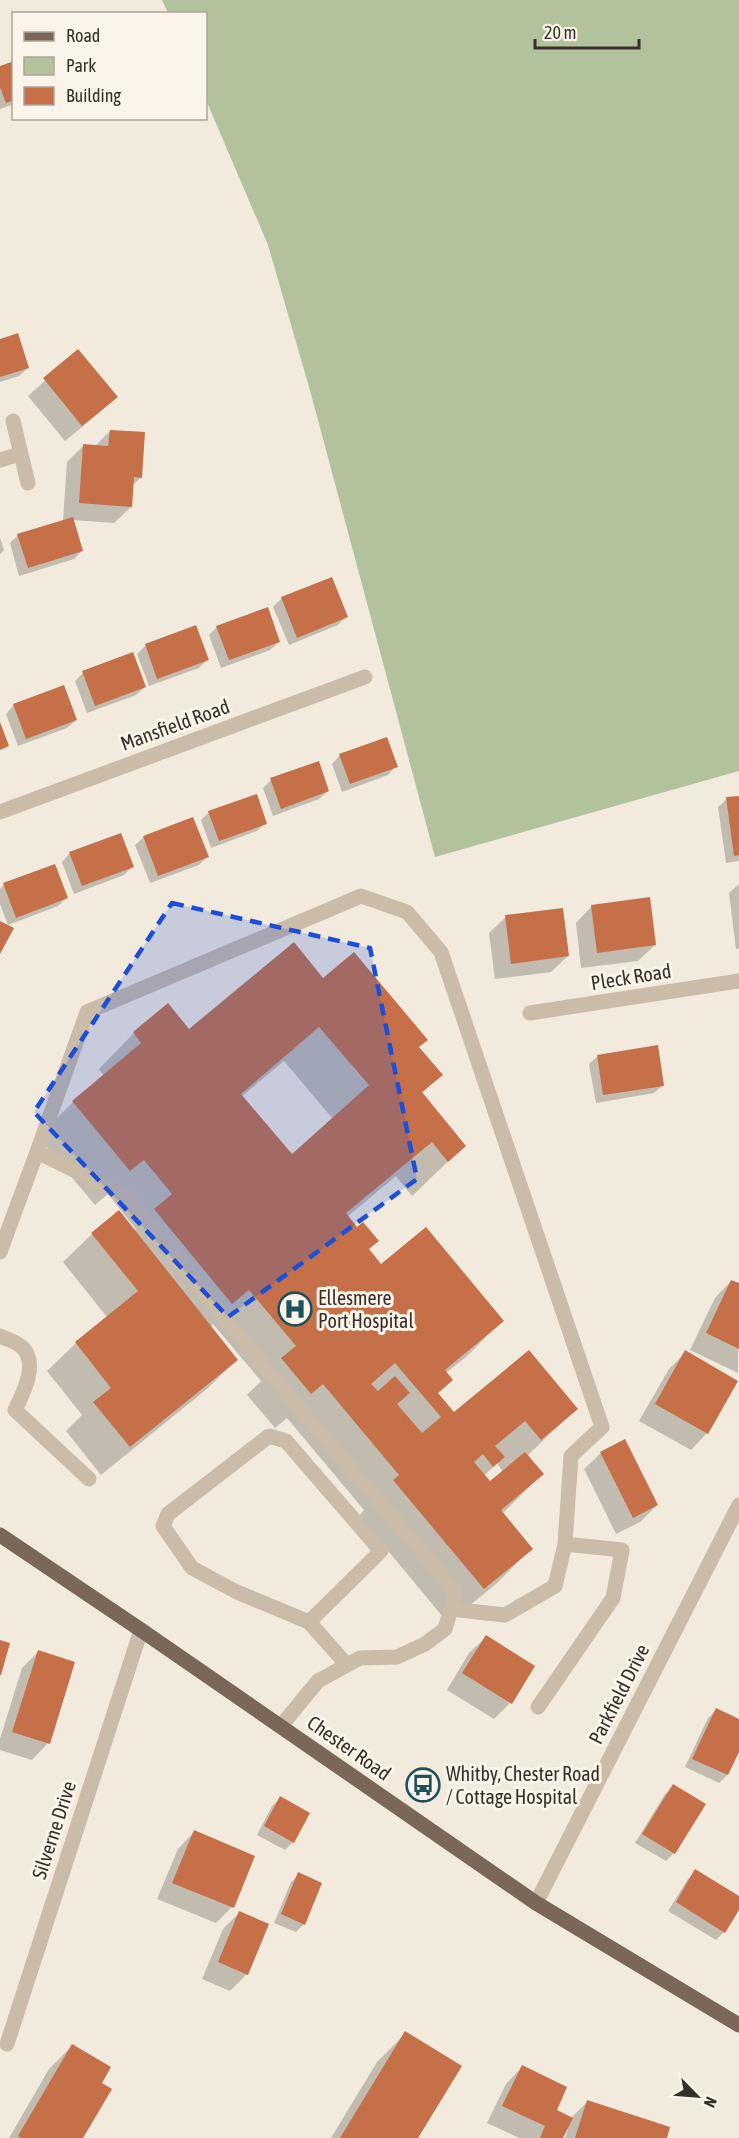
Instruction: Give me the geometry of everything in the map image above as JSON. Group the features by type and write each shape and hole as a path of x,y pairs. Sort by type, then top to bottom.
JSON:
{"main road":[{"name":"Chester Road","path":"0,1535 536,1903 739,2025"}],"street":[{"path":"13,421 28,483"},
{"path":"0,460 20,454"},
{"name":"Mansfield Road","path":"0,812 365,677"},
{"path":"0,1252 87,1012 361,896 407,912 441,952 602,1427 571,1456 565,1544 555,1586 505,1615 451,1609"},
{"name":"Pleck Road","path":"530,1013 739,981"},
{"path":"38,1152 125,1195 272,1376 456,1592 445,1629 426,1644 397,1657 360,1658 318,1681 281,1726"},
{"path":"0,1336 22,1347 29,1362 26,1388 15,1410 89,1479"},
{"path":"309,1622 381,1551 286,1441 269,1436 168,1514 163,1526 192,1568 237,1592 309,1622 347,1665"},
{"name":"Parkfield Drive","path":"536,1903 739,1505"},
{"path":"538,1707 613,1598 622,1550 565,1544"},
{"name":"Silverne Drive","path":"7,2044 141,1630"}],"highlighted area":[{"path":"172,903 370,948 417,1179 228,1317 34,1112"}],"green space":[{"path":"162,0 739,0 739,771 435,857 311,394 268,245 207,102 207,12 168,12"}],"building":[{"path":"12,62 12,101 6,103 0,87 0,66"},
{"path":"18,333 29,368 0,377 0,339"},
{"path":"78,349 118,397 82,426 43,378"},
{"path":"110,430 145,432 142,478 134,477 132,507 79,503 83,444 108,446"},
{"path":"73,517 83,551 28,568 17,534"},
{"path":"332,577 348,617 297,638 281,597"},
{"path":"268,607 280,642 229,660 216,626"},
{"path":"196,625 209,660 157,679 145,644"},
{"path":"133,652 146,687 95,706 82,671"},
{"path":"64,685 77,720 26,739 13,704"},
{"path":"0,722 9,746 0,750"},
{"path":"387,737 398,767 350,784 339,754"},
{"path":"319,761 329,791 281,809 270,778"},
{"path":"257,794 267,824 219,841 208,811"},
{"path":"739,796 739,855 734,856 726,797"},
{"path":"193,817 209,857 158,876 143,836"},
{"path":"121,833 134,867 82,886 69,852"},
{"path":"55,864 68,898 16,918 3,883"},
{"path":"650,897 656,945 597,953 591,905"},
{"path":"563,908 569,956 511,964 505,915"},
{"path":"0,921 14,928 0,954"},
{"path":"294,942 323,978 354,952 428,1040 419,1047 443,1075 422,1092 466,1146 448,1162 432,1142 346,1213 357,1227 363,1222 379,1241 369,1249 381,1264 426,1227 504,1321 445,1370 453,1380 438,1393 454,1412 529,1350 578,1409 541,1440 525,1421 495,1446 505,1457 493,1467 483,1454 474,1462 490,1481 525,1452 544,1474 501,1510 533,1549 484,1589 393,1480 399,1475 323,1384 311,1394 281,1358 296,1346 249,1290 232,1304 154,1209 172,1194 144,1160 130,1171 72,1101 141,1043 133,1032 168,1003 189,1029","holes":["319,1027 369,1085 292,1154 241,1094","395,1363 441,1417 422,1433 397,1404 410,1393 395,1376 378,1391 371,1384"]},
{"path":"658,1045 664,1086 603,1095 597,1055"},
{"path":"119,1210 238,1360 130,1447 93,1402 111,1388 75,1342 138,1291 91,1233"},
{"path":"731,1280 739,1283 739,1349 706,1333"},
{"path":"685,1350 738,1381 708,1434 655,1404"},
{"path":"625,1439 658,1505 633,1518 600,1452"},
{"path":"486,1635 535,1666 512,1704 462,1673"},
{"path":"0,1640 10,1643 1,1675 0,1675"},
{"path":"38,1650 75,1662 50,1744 12,1732"},
{"path":"716,1708 739,1719 739,1752 728,1775 692,1759"},
{"path":"673,1784 706,1804 675,1854 642,1834"},
{"path":"280,1796 310,1813 294,1843 264,1826"},
{"path":"194,1830 255,1856 234,1908 172,1883"},
{"path":"695,1869 739,1896 739,1910 725,1933 676,1902"},
{"path":"298,1872 322,1883 305,1925 281,1914"},
{"path":"239,1911 269,1924 248,1975 218,1962"},
{"path":"405,2031 462,2066 418,2138 340,2138"},
{"path":"72,2044 111,2067 102,2083 112,2089 83,2138 21,2138 18,2136"},
{"path":"522,2065 567,2087 557,2110 573,2118 563,2138 540,2138 545,2126 502,2106"},
{"path":"587,2100 670,2127 667,2138 575,2138"}],"place":[{"name":"Ellesmere Port Hospital","path":"295,1309"},
{"name":"Whitby, Chester Road / Cottage Hospital","path":"423,1785"}]}
